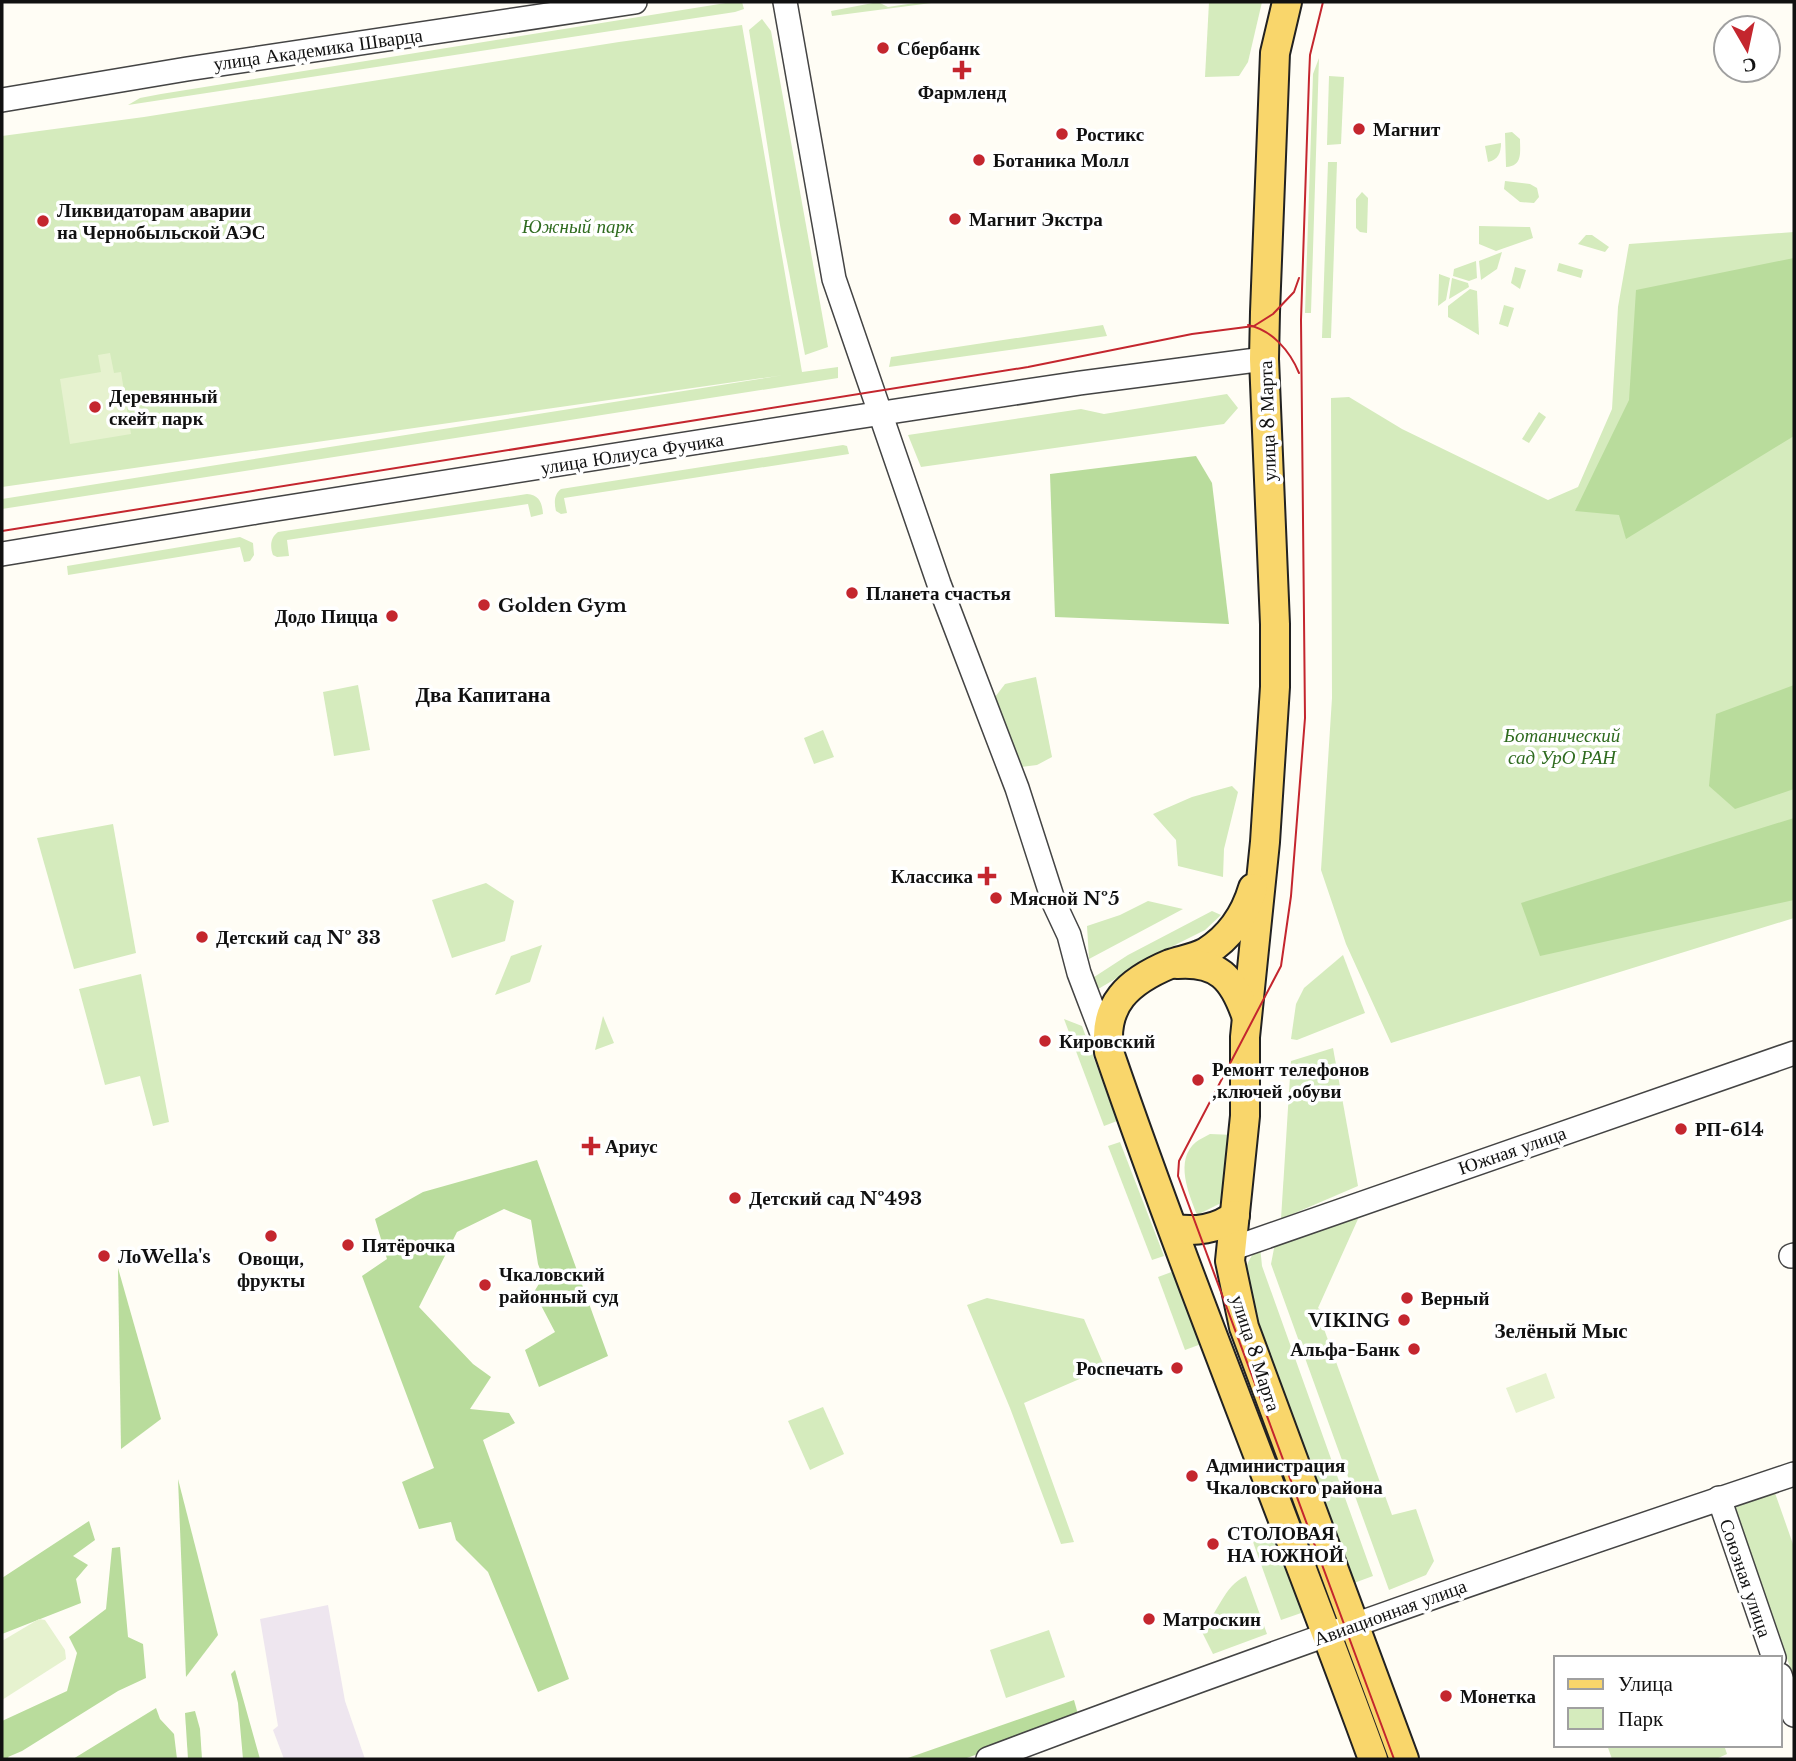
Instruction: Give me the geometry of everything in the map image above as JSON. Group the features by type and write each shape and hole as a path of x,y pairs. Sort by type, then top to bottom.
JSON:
{"main road":[{"name":"улица 8 Марта","path":"1287,2 1275,53 1264,359 1275,624 1275,687 1265,842 1247,1017 1245,1116 1231,1249 1232,1272 1244,1328 1404,1759"},
{"name":"улица 8 Марта","path":"1265,842 1251,895 1240,920 1203,953 1170,964 1132,984 1118,1000 1110,1021 1107,1041 1173,1228 1373,1759"},
{"path":"1170,964 1201,963 1229,980 1237,991 1247,1017"},
{"path":"1173,1228 1205,1228 1222,1224 1235,1215"}],"street":[{"name":"улица Академика Шварца","path":"2,100 187,69 635,2"},
{"name":"улица 8 Марта","path":"785,2 834,279 939,584 1017,788 1054,903 1069,935 1090,1004 1109,1052"},
{"name":"улица Юлиуса Фучика","path":"2,554 879,414 1080,383 1264,359"},
{"path":"1090,1004 1132,984"},
{"name":"Южная улица","path":"1231,1249 1794,1054"},
{"name":"Авиационная улица","path":"988,1759 1354,1624 1794,1474"},
{"name":"Союзная улица","path":"1719,1498 1773,1656"},
{"path":"1782,1681 1794,1715"}],"shaded area":[{"path":"328,1605 345,1701 365,1759 284,1759 273,1730 278,1726 260,1619"}],"green space":[{"path":"742,2 744,9 128,105 140,98 161,94"},
{"path":"878,2 888,7 939,2 832,16 831,11"},
{"path":"1209,2 1262,2 1248,62 1239,76 1205,77"},
{"path":"762,19 771,31 828,347 805,355 780,225 749,30"},
{"name":"Южный парк","path":"742,25 802,372 838,367 838,378 2,509 2,499 784,375 2,487 2,136 144,117"},
{"path":"1319,58 1311,313 1305,313 1313,74"},
{"path":"1329,76 1344,77 1341,144 1327,145"},
{"path":"1512,132 1520,139 1520,153 1515,164 1506,167 1505,133"},
{"path":"1501,143 1498,155 1488,162 1485,146"},
{"path":"1328,162 1337,162 1331,338 1322,338"},
{"path":"1505,181 1530,184 1537,188 1539,197 1534,203 1520,202 1504,189"},
{"path":"1362,192 1368,198 1367,233 1356,228 1356,199"},
{"path":"1479,226 1530,227 1533,238 1496,251 1479,244"},
{"name":"Ботанический сад УрО РАН","path":"1794,232 1794,918 1391,1043 1346,944 1321,870 1332,698 1331,398 1349,397 1402,429 1548,500 1578,487 1612,409 1618,307 1629,244"},
{"path":"1586,235 1592,235 1609,247 1605,252 1578,244"},
{"path":"1502,252 1497,269 1481,280 1479,261"},
{"path":"1794,258 1794,436 1626,539 1619,515 1575,511 1629,400 1636,290"},
{"path":"1476,261 1477,278 1469,281 1453,276 1454,269"},
{"path":"1559,263 1583,270 1581,278 1557,271"},
{"path":"1515,267 1526,270 1520,289 1511,283"},
{"path":"1439,274 1450,278 1446,300 1438,306"},
{"path":"1452,278 1468,283 1469,287 1449,299"},
{"path":"1470,289 1477,291 1479,335 1448,317 1448,306"},
{"path":"1504,305 1514,308 1508,327 1499,324"},
{"path":"1103,325 1107,336 889,367 891,357"},
{"name":"Деревянный скейт парк","path":"110,353 114,373 121,372 131,434 70,444 60,379 101,372 98,355"},
{"path":"1227,394 1238,408 1224,424 921,467 908,435 1081,409 1104,414"},
{"path":"1539,412 1546,417 1529,443 1522,439"},
{"path":"847,446 849,454 564,498 567,513 556,511 555,499 561,489"},
{"path":"1196,456 1212,483 1229,624 1055,617 1050,474"},
{"path":"527,494 539,500 543,514 531,517 528,504 287,540 289,556 277,557 272,552 272,540 278,532"},
{"path":"240,537 253,543 254,555 250,561 244,562 240,547 68,575 67,566"},
{"path":"1036,677 1052,757 1037,765 1021,767 1013,758 992,701 1005,684"},
{"path":"358,685 370,750 334,756 323,692"},
{"path":"1794,685 1794,789 1735,809 1709,786 1716,714"},
{"path":"823,730 834,757 814,764 804,738"},
{"path":"1232,786 1238,792 1224,849 1223,877 1178,866 1176,840 1153,814 1192,797"},
{"path":"1794,818 1794,900 1540,956 1521,903"},
{"path":"113,824 136,953 74,969 37,838"},
{"path":"486,883 514,901 505,941 452,958 432,900"},
{"path":"1148,901 1183,909 1089,959 1087,926 1120,915"},
{"path":"1212,911 1221,915 1205,930 1093,992 1088,981 1128,955"},
{"path":"542,945 530,982 495,995 511,956"},
{"path":"1343,955 1365,1013 1297,1040 1291,1039 1296,1004 1304,988"},
{"path":"141,974 169,1122 153,1126 140,1076 105,1085 79,989"},
{"path":"603,1016 614,1043 595,1050"},
{"path":"1064,1019 1082,1026 1117,1121 1104,1126"},
{"path":"1333,1048 1358,1186 1281,1219 1291,1061"},
{"path":"1210,1134 1234,1135 1229,1188 1221,1203 1197,1215 1185,1177 1186,1158 1189,1149 1196,1142"},
{"path":"1120,1142 1164,1256 1152,1260 1108,1146"},
{"path":"537,1160 608,1356 539,1387 525,1350 555,1332 534,1292 543,1277 538,1264 531,1220 504,1209 457,1232 419,1307 473,1364 491,1377 470,1409 509,1413 515,1423 483,1440 569,1679 538,1692 488,1572 456,1540 451,1522 419,1529 402,1482 434,1468 362,1276 387,1259 375,1219 423,1192"},
{"path":"1351,1214 1358,1219 1318,1308 1333,1320 1324,1329 1392,1515 1416,1509 1434,1561 1426,1575 1389,1590 1271,1264 1276,1238"},
{"path":"1260,1246 1262,1266 1373,1576 1354,1583 1247,1295 1246,1269"},
{"path":"118,1268 161,1419 121,1449"},
{"path":"1177,1270 1204,1343 1185,1350 1158,1277"},
{"path":"987,1298 1084,1319 1105,1368 1024,1403 1074,1542 1061,1544 1010,1408 967,1305"},
{"path":"1546,1373 1555,1398 1516,1413 1506,1388"},
{"path":"823,1407 844,1454 810,1470 788,1421"},
{"path":"178,1479 218,1635 186,1677"},
{"path":"1775,1493 1794,1547 1794,1678 1733,1508"},
{"path":"89,1521 95,1540 73,1556 88,1565 76,1579 81,1603 2,1634 2,1578"},
{"path":"1262,1524 1271,1526 1304,1612 1281,1620 1248,1528"},
{"path":"120,1547 128,1637 143,1644 146,1678 118,1691 8,1757 9,1759 2,1759 2,1721 67,1691 77,1653 69,1637 106,1609 112,1548"},
{"path":"1246,1576 1267,1634 1213,1654 1201,1630 1226,1593 1238,1580"},
{"path":"39,1619 45,1620 65,1650 66,1659 2,1700 2,1641"},
{"path":"1049,1630 1065,1677 1006,1698 990,1650"},
{"path":"235,1670 260,1759 243,1759 238,1703 231,1674"},
{"path":"1074,1700 1079,1718 964,1759 905,1759"},
{"path":"156,1708 160,1719 174,1734 177,1759 73,1759"},
{"path":"195,1711 200,1729 202,1759 188,1759 185,1713"},
{"path":"1608,1747 1725,1747 1727,1754 1716,1759 1612,1759"}],"tram line":[{"path":"1323,2 1310,55 1309,78 1301,320 1305,718 1291,896 1281,966 1179,1161 1178,1176 1394,1759"},
{"path":"2,531 1028,367 1192,334 1254,326 1273,314 1294,292 1299,278"},
{"path":"1248,325 1265,332 1279,343 1291,357 1299,373"}],"place":[{"name":"Сбербанк","path":"883,48"},
{"name":"Фармленд","path":"962,70"},
{"name":"Магнит","path":"1359,129"},
{"name":"Ростикс","path":"1062,134"},
{"name":"Ботаника Молл","path":"979,160"},
{"name":"Магнит Экстра","path":"955,219"},
{"name":"Ликвидаторам аварии на Чернобыльской АЭС","path":"43,221"},
{"name":"Деревянный скейт парк","path":"95,407"},
{"name":"Планета счастья","path":"852,593"},
{"name":"Golden Gym","path":"484,605"},
{"name":"Додо Пицца","path":"392,616"},
{"name":"Классика","path":"987,876"},
{"name":"Мясной №5","path":"996,898"},
{"name":"Детский сад № 33","path":"202,937"},
{"name":"Кировский","path":"1045,1041"},
{"name":"Ремонт телефонов ,ключей ,обуви","path":"1198,1080"},
{"name":"РП-614","path":"1681,1129"},
{"name":"Ариус","path":"591,1146"},
{"name":"Детский сад №493","path":"735,1198"},
{"name":"Овощи, фрукты","path":"271,1236"},
{"name":"Пятёрочка","path":"348,1245"},
{"name":"ЛоWella's","path":"104,1256"},
{"name":"Чкаловский районный суд","path":"485,1285"},
{"name":"Верный","path":"1407,1298"},
{"name":"VIKING","path":"1404,1320"},
{"name":"Альфа-Банк","path":"1414,1349"},
{"name":"Роспечать","path":"1177,1368"},
{"name":"Администрация Чкаловского района","path":"1192,1476"},
{"name":"СТОЛОВАЯ НА ЮЖНОЙ","path":"1213,1544"},
{"name":"Матроскин","path":"1149,1619"},
{"name":"Монетка","path":"1446,1696"}],"district":[{"name":"Два Капитана","path":"483,695"},
{"name":"Зелёный Мыс","path":"1561,1331"}]}
